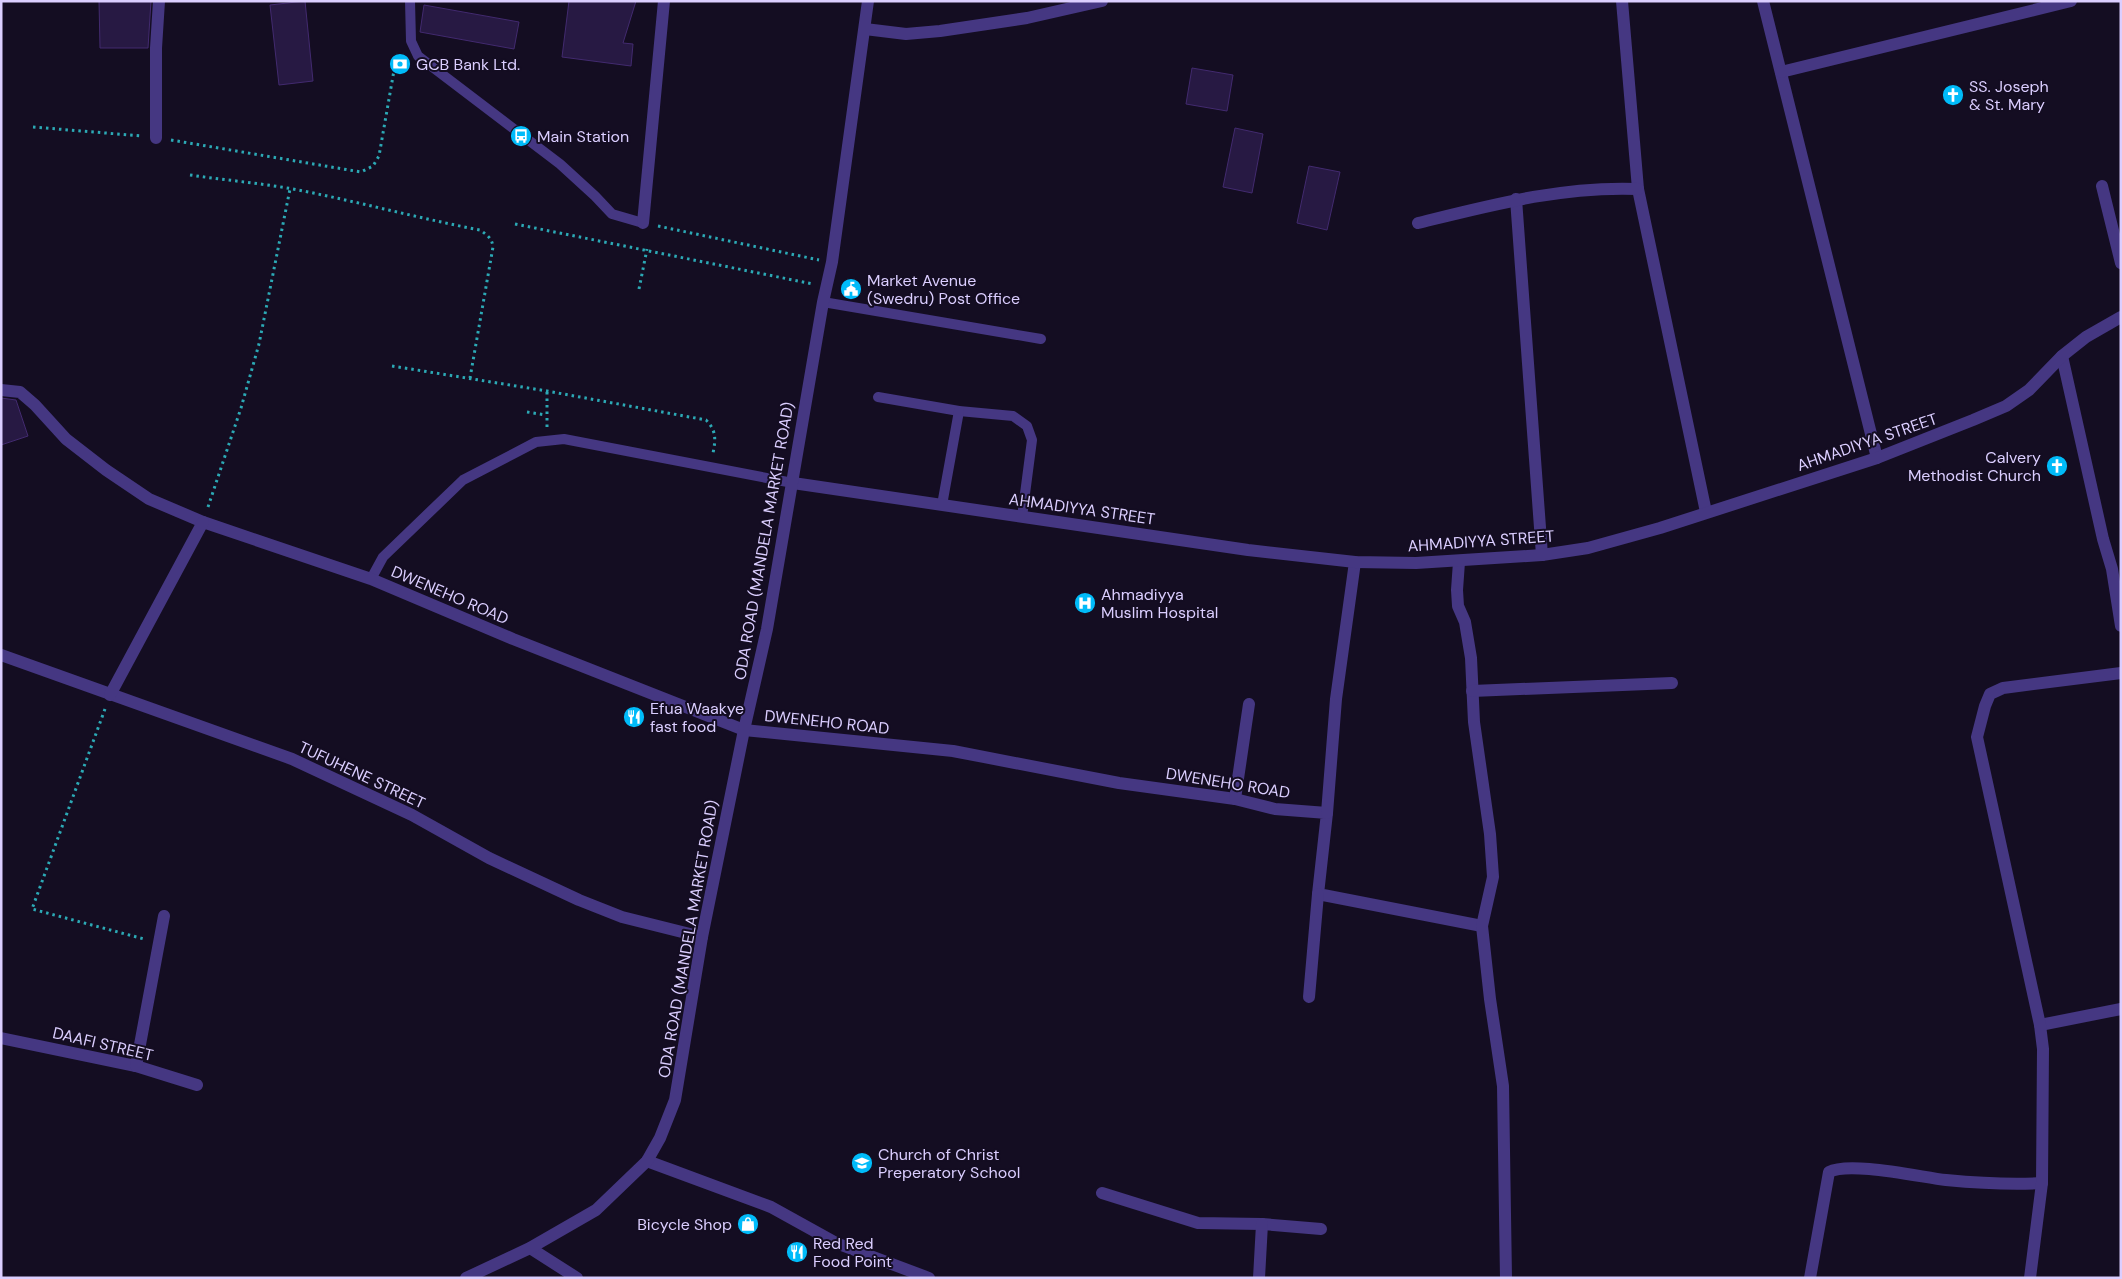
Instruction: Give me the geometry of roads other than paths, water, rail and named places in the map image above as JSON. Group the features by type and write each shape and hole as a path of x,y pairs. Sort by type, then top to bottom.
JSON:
{"street":[{"path":"156,138 156,48 159,1"},
{"path":"643,223 664,1"},
{"name":"ODA ROAD (MANDELA MARKET ROAD)","path":"466,1278 530,1248 596,1210 647,1160 660,1138 675,1100 702,937 744,730 767,629 823,302 832,262 868,1"},
{"path":"865,29 906,34 940,31 1027,18 1102,1"},
{"path":"1622,1 1638,189 1706,512"},
{"path":"1763,1 1877,458"},
{"path":"1781,72 2071,1"},
{"path":"2102,186 2121,263"},
{"path":"1418,222 1549,193 1606,188 1638,189"},
{"path":"1516,199 1542,555"},
{"name":"AHMADIYYA STREET","path":"793,483 1248,550 1355,562 1459,562 1542,555 1588,548 1877,458 2006,406 2029,390 2062,356 2086,337 2121,317"},
{"path":"2062,356 2103,539 2116,569 2121,626"},
{"name":"DWENEHO ROAD","path":"1,390 20,392 36,405 66,439 148,499 203,522 370,579 513,639 744,730 953,752 1119,783 1235,799 1275,809 1327,813"},
{"path":"110,695 203,522"},
{"path":"1309,997 1336,700 1355,562"},
{"path":"1459,562 1458,606 1465,622 1470,658 1493,877 1482,926 1490,999 1503,1086 1506,1278"},
{"name":"TUFUHENE STREET","path":"1,655 292,759 412,815 489,858 588,903 622,917 702,937"},
{"path":"2030,1278 2042,1183 2043,1049 2040,1025 1977,737 1990,694 2003,688 2121,673"},
{"path":"1472,691 1672,683"},
{"path":"1235,799 1249,704"},
{"path":"1318,894 1482,926"},
{"path":"136,1066 164,916"},
{"path":"2040,1025 2121,1009"},
{"name":"DAAFI STREET","path":"1,1038 136,1066 197,1085"},
{"path":"647,1160 771,1207 836,1243 929,1278"},
{"path":"1810,1278 1829,1172 1835,1169 1854,1168 1965,1181 2018,1184 2042,1183"},
{"path":"1102,1193 1198,1223 1262,1224 1321,1229"},
{"path":"1259,1278 1262,1224"},
{"path":"530,1248 577,1278"}],"lane":[{"path":"410,1 411,41 418,56 560,164 612,214 643,223"},
{"path":"823,302 1041,339"},
{"path":"878,397 959,411 1013,416 1027,426 1032,440 1022,517"},
{"path":"942,505 959,411"},
{"path":"370,579 383,556 463,480 536,442 564,439 793,483"}],"place":[{"name":"GCB Bank Ltd.","path":"400,64"},
{"name":"SS. Joseph & St. Mary","path":"1953,95"},
{"name":"Main Station","path":"521,136"},
{"name":"Market Avenue (Swedru) Post Office","path":"851,289"},
{"name":"Calvery Methodist Church","path":"2057,466"},
{"name":"Ahmadiyya Muslim Hospital","path":"1085,603"},
{"name":"Efua Waakye fast food","path":"634,717"},
{"name":"Church of Christ Preperatory School","path":"862,1163"},
{"name":"Bicycle Shop","path":"748,1224"},
{"name":"Red Red Food Point","path":"797,1252"}]}
